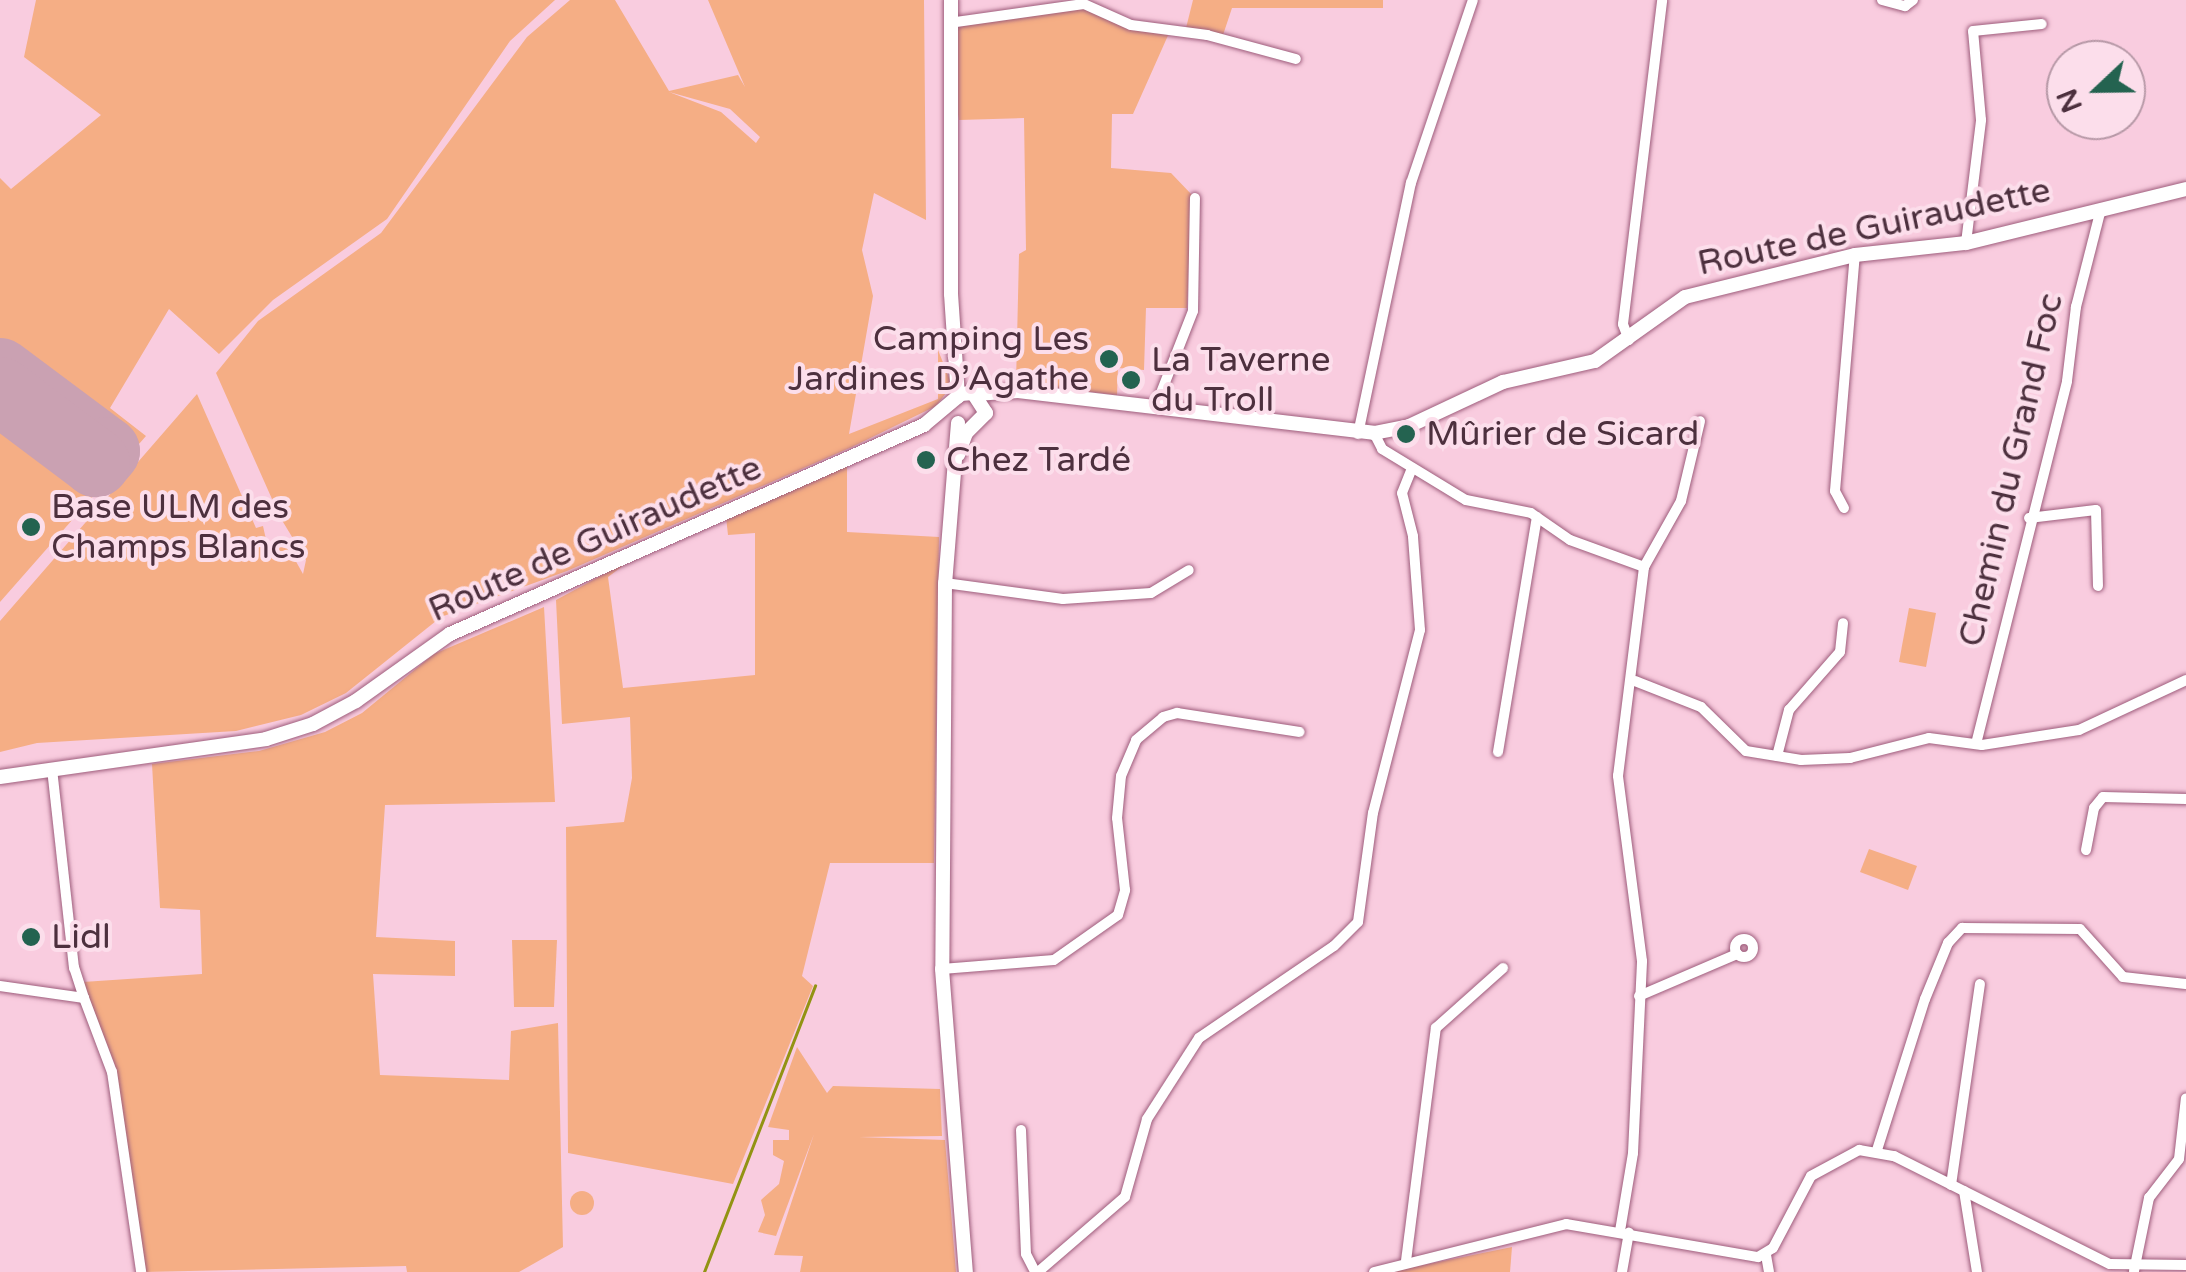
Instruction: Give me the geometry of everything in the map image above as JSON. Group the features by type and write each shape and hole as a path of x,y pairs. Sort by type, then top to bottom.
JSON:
{"street":[{"path":"951,0 957,366 969,398 983,420 961,424"},
{"path":"1473,0 1411,183 1366,434 1382,449 1466,500 1537,518 1570,540 1644,567"},
{"path":"1629,340 1623,324 1662,0"},
{"path":"1882,0 1905,6 1913,0"},
{"path":"949,23 1100,5 1131,25 1207,34 1296,58"},
{"path":"1966,243 1981,120 1973,30 2042,24"},
{"name":"Route de Guiraudette","path":"52,768 266,739 313,724 472,624 924,426 969,398 1009,390 1366,434 1410,426 1517,378 1595,361 1685,298 1855,255 1966,243 2186,189"},
{"path":"1155,408 1192,311 1195,198"},
{"name":"Chemin du Grand Foc","path":"1976,744 2066,381 2076,307 2101,209"},
{"path":"1844,508 1835,491 1855,255"},
{"path":"966,1272 942,969 946,583 961,424 969,398"},
{"path":"1622,1272 1633,1153 1642,961 1618,776 1634,682 1644,567 1682,501 1700,421"},
{"name":"Route de Guiraudette","path":"924,426 961,424"},
{"path":"1021,1130 1026,1254 1037,1272 1125,1197 1147,1120 1199,1038 1334,946 1358,922 1371,822 1420,630 1412,536 1402,494 1412,468"},
{"path":"2030,518 2096,510 2098,586"},
{"path":"1498,752 1537,518"},
{"path":"946,583 1062,599 1151,592 1190,570"},
{"path":"1777,756 1790,710 1840,652 1843,623"},
{"path":"1634,682 1701,706 1746,751 1850,758 1928,738 1976,744 2079,730 2186,680"},
{"path":"942,969 1054,960 1118,915 1125,890 1116,804 1124,762 1136,740 1163,717 1177,713 1300,732"},
{"name":"Route de Guiraudette","path":"0,769 165,747 186,748"},
{"name":"Route de Guiraudette","path":"0,777 165,747"},
{"path":"52,768 74,968 112,1072 141,1272"},
{"path":"2086,850 2094,808 2103,797 2186,799"},
{"path":"1877,1150 1948,943 1962,928 2080,930 2122,977 2186,984"},
{"path":"1639,996 1737,954"},
{"path":"1406,1261 1436,1028 1503,968"},
{"path":"1952,1184 1980,984"},
{"path":"0,986 84,998"},
{"path":"2134,1270 2149,1198 2178,1159 2186,1098"},
{"path":"1769,1272 1766,1254 1811,1176 1841,1154 1877,1150 1952,1184 2069,1248 2134,1270 2186,1265"},
{"path":"1964,1191 1977,1272"},
{"path":"1374,1272 1406,1261 1511,1242 1556,1225 1624,1232 1752,1258 1766,1254"}],"shaded area":[{"path":"36,0 555,0 510,41 387,219 273,300 219,354 169,309 110,408 146,436 0,602 0,178 11,189 101,115 24,57"},
{"path":"570,0 615,0 669,91 738,75 745,87 708,0 924,0 926,220 874,193 862,250 873,296 849,434 938,399 938,350 950,380 946,393 936,406 852,447 567,571 441,617 346,693 301,715 236,731 37,743 0,752 0,621 197,394 256,528 263,526 267,544 289,549 303,574 306,560 280,517 216,373 258,321 381,233 527,37","holes":["669,92 730,109 760,137 756,143 721,112"]},
{"path":"1193,0 1383,0 1383,8 1232,8 1223,35 1186,28"},
{"path":"1083,6 1170,31 1133,114 1112,114 1111,168 1171,173 1192,195 1187,308 1146,308 1144,370 1118,368 1117,395 1016,383 1019,254 1026,250 1024,118 959,120 956,103 957,27"},
{"path":"847,466 847,532 939,537 934,863 830,863 802,976 813,986 733,1184 568,1153 566,827 624,822 632,778 630,717 562,724 556,600 632,559 608,577 623,688 755,675 755,533 728,535 726,517"},
{"path":"544,607 555,802 385,805 376,937 455,941 455,976 373,974 380,1075 509,1080 511,1031 558,1023 563,1247 519,1272 407,1272 406,1266 144,1272 115,1065 83,982 202,974 200,910 160,908 152,764 259,751 325,732 362,713 434,654"},
{"path":"1909,608 1936,613 1926,667 1899,662"},
{"path":"1869,849 1917,866 1908,890 1860,872"},
{"path":"512,940 557,940 554,1007 514,1007"},
{"path":"797,1047 827,1093 833,1086 940,1089 942,1136 859,1137 945,1140 956,1272 800,1272 803,1256 774,1255 814,1134 776,1236 758,1232 765,1215 761,1200 779,1184 784,1161 773,1155 773,1140 789,1140 789,1130 768,1127"},
{"path":"582,1191 594,1203 582,1215 570,1203"},
{"path":"1512,1247 1510,1272 1389,1272"}],"waterway":[{"path":"704,1272 815,986"}],"runway":[{"path":"0,372 106,451 96,463 0,391"}],"place":[{"name":"Camping Les Jardines D’Agathe","path":"1109,359"},
{"name":"La Taverne du Troll","path":"1131,380"},
{"name":"Mûrier de Sicard","path":"1406,434"},
{"name":"Chez Tardé","path":"926,460"},
{"name":"Base ULM des Champs Blancs","path":"31,527"},
{"name":"Lidl","path":"31,937"}]}
